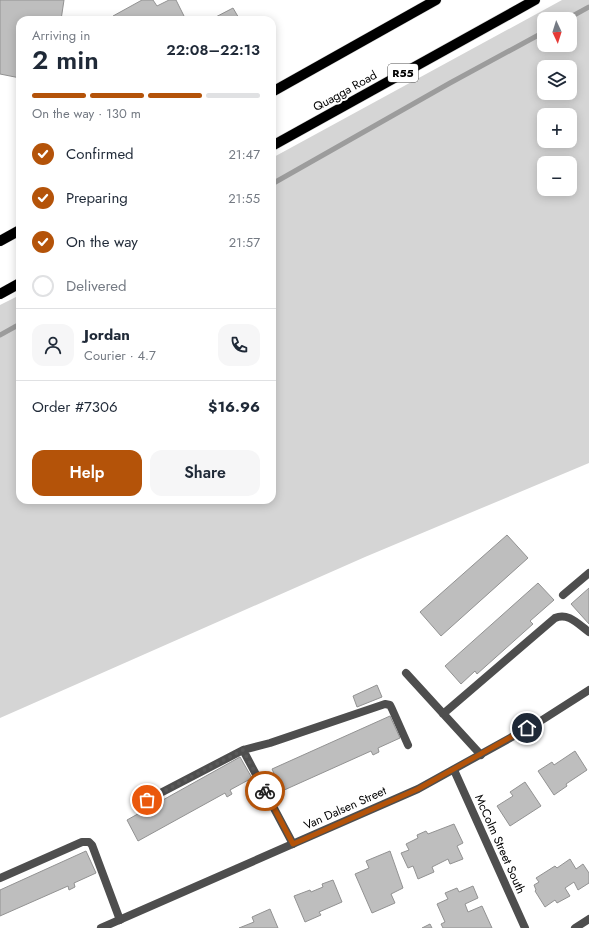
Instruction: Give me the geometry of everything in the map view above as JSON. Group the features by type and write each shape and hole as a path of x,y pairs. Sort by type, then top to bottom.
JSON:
{"main road":[{"path":"276,90 436,0"},
{"name":"Quagga Road","path":"276,144 535,0"},
{"path":"0,240 16,232"},
{"path":"0,294 16,285"}],"street":[{"path":"563,595 589,573"},
{"path":"443,714 555,618 562,615 569,617 589,632"},
{"path":"406,673 481,755"},
{"name":"Van Dalsen Street","path":"101,928 418,789 539,722 589,690"},
{"path":"147,800 243,750 270,743 385,704 390,705 408,745"},
{"path":"243,750 293,844"},
{"name":"McColm Street South","path":"454,770 525,928"},
{"path":"0,878 82,842 89,842 92,845 120,920"},
{"path":"575,928 589,920"}],"shaded area":[{"path":"562,0 589,0 589,463 365,557 0,718 0,305 16,297 16,504 276,504 276,156 537,14 537,52 577,52 577,12 540,12"}],"building":[{"path":"0,0 64,0 62,16 16,16 16,77 0,74"},
{"path":"142,0 153,0 157,6 169,0 176,0 184,16 113,16"},
{"path":"233,8 238,16 218,16"},
{"path":"507,535 528,558 441,636 420,612"},
{"path":"538,583 554,600 530,621 533,624 477,674 475,671 461,684 445,666"},
{"path":"589,588 589,624 571,604"},
{"path":"377,685 382,697 357,707 353,696"},
{"path":"390,716 400,738 378,748 379,752 373,755 371,751 282,791 272,769"},
{"path":"575,751 587,770 566,784 567,786 554,795 538,771 552,762 554,765"},
{"path":"240,757 252,778 230,790 232,794 227,797 225,793 138,841 127,820"},
{"path":"525,782 541,806 510,826 497,806 513,796 510,792"},
{"path":"454,824 463,843 457,846 463,859 450,864 448,859 432,867 434,872 418,879 413,866 408,868 401,853 409,850 406,844 418,838 417,835 426,831 428,834"},
{"path":"86,851 96,873 74,883 75,887 69,890 68,886 0,916 0,890"},
{"path":"390,851 403,888 391,894 395,903 372,913 355,874 369,868 366,861"},
{"path":"570,859 576,869 583,864 589,873 589,883 578,890 574,882 565,888 570,896 557,903 555,900 545,907 535,891 534,885 539,882 536,878 555,866 557,868"},
{"path":"333,880 342,902 319,912 321,915 305,922 294,896 310,890 311,892 323,887 322,884"},
{"path":"473,886 478,898 465,904 468,912 482,906 492,928 443,928 441,924 445,922 437,904 448,899 445,893 457,888 459,892"},
{"path":"270,909 278,928 239,928 254,922 252,917"},
{"path":"430,924 432,928 422,928"}],"waterway":[{"path":"577,14 589,7"},
{"path":"276,182 450,83 537,36"},
{"path":"0,335 16,326"}],"way so far":[{"path":"147,800 243,750 265,791"}],"route":[{"path":"265,791 293,844 418,789 527,728"}]}
